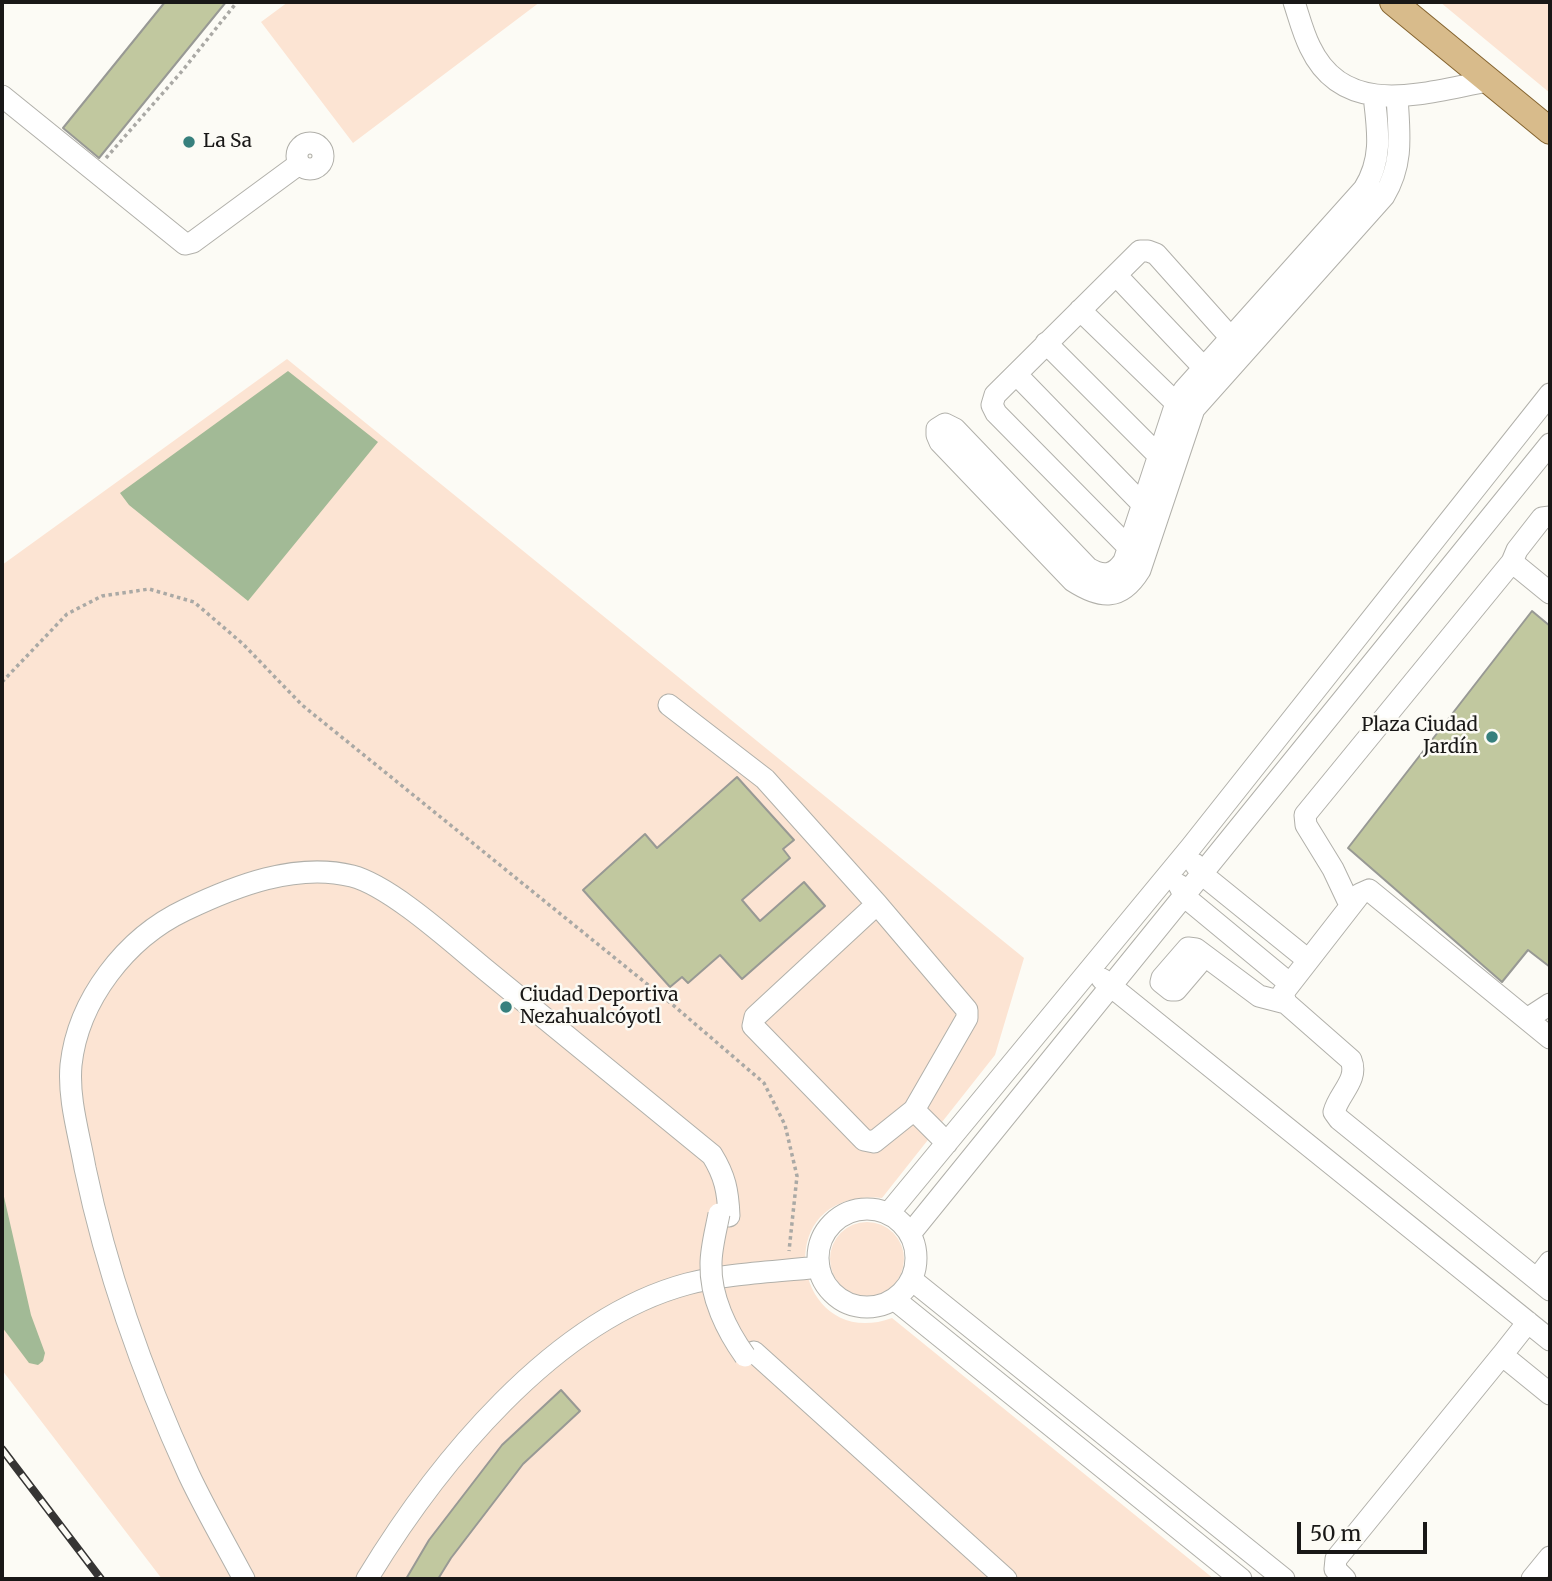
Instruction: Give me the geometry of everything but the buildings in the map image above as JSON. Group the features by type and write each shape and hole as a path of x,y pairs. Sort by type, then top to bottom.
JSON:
{"main road":[{"path":"1392,2 1550,131"}],"street":[{"path":"1294,2 1311,48 1324,67 1339,82 1355,92 1374,96 1397,96 1488,80"},
{"path":"2,96 181,242 189,244 299,164"},
{"path":"943,430 1088,568 1097,573 1117,570 1135,555 1166,462 1194,409 1238,345 1373,175 1379,147 1374,96"},
{"path":"1166,462 1175,403 1184,390 1204,368 1238,345 1384,196 1392,182 1399,155 1397,96"},
{"path":"1135,555 996,413 992,405 995,395 1140,251 1156,254 1238,345"},
{"path":"1115,275 1204,368"},
{"path":"1080,310 1175,403"},
{"path":"1046,343 1166,462"},
{"path":"1016,374 1149,512"},
{"path":"888,1214 1191,847 1550,394"},
{"path":"910,1234 1550,444"},
{"path":"1458,508 1482,528"},
{"path":"1350,905 1333,869 1306,825 1305,816 1513,562 1517,550 1542,517 1550,517"},
{"path":"1513,562 1550,593"},
{"path":"669,705 765,779 877,904 967,1010 967,1018 914,1110 874,1142 864,1140 753,1026 755,1017 877,904"},
{"path":"1191,847 1196,865 1203,875 1308,960"},
{"path":"1175,866 1176,878 1185,897 1288,993 1351,1060 1354,1069 1352,1078 1336,1102 1334,1112 1339,1119 1544,1284 1550,1262"},
{"path":"244,1579 190,1477 120,1301 93,1202 72,1102 71,1067 79,1026 93,996 140,940 176,914 220,893 266,879 322,873 352,876 378,887 449,939 712,1155 723,1172 729,1190 711,1264 716,1296 730,1335 989,1579"},
{"path":"254,1579 198,1472 152,1361 130,1298 102,1200 82,1102 82,1067 88,1031 103,1001 149,948 183,924 225,903 268,889 321,883 348,885 372,894 443,946 706,1161 718,1190 724,1215"},
{"path":"1288,993 1308,960 1350,905 1364,891 1374,892 1550,1038"},
{"path":"1205,956 1259,996 1288,993"},
{"path":"1090,969 1550,1340"},
{"path":"1527,1019 1550,1004"},
{"path":"914,1110 947,1143"},
{"path":"858,1210 888,1214 900,1222 910,1234 916,1257 912,1280 894,1299 876,1306 861,1307 846,1303 833,1294 824,1282 819,1267 820,1245 831,1225 843,1215 858,1210"},
{"path":"366,1579 443,1468 517,1390 578,1336 617,1312 686,1285 717,1278 819,1267"},
{"path":"912,1280 1284,1579"},
{"path":"894,1299 1241,1579"},
{"path":"1345,1579 1335,1569 1336,1559 1528,1322"},
{"path":"750,1354 1006,1579"},
{"path":"1502,1355 1550,1394"},
{"path":"1532,1579 1550,1557"}],"path":[{"path":"95,172 183,70 237,2"},
{"path":"2,682 67,614 102,596 149,589 194,602 243,644 302,705 673,1004 764,1083 785,1125 797,1176 788,1271"}],"shaded area":[{"path":"288,2 540,2 353,143 261,22"},
{"path":"1440,2 1550,2 1550,93"},
{"name":"Ciudad Deportiva Nezahualcóyotl","path":"287,359 1024,958 995,1055 882,1198 845,1202 820,1218 807,1241 806,1268 815,1293 832,1313 859,1323 892,1318 1214,1579 162,1579 2,1370 2,565"},
{"path":"288,371 378,442 248,601 129,505 120,493"},
{"path":"2,1188 31,1315 45,1353 43,1361 38,1365 29,1363 2,1327"},
{"path":"867,1222 888,1228 898,1238 904,1259 898,1280 888,1290 867,1296 846,1290 836,1280 830,1259 836,1238 846,1228"}],"railway":[{"path":"2,1449 101,1579"}],"place":[{"name":"La Sa","path":"189,142"},
{"name":"Plaza Ciudad Jardín","path":"1492,737"},
{"name":"Ciudad Deportiva Nezahualcóyotl","path":"506,1007"}]}
